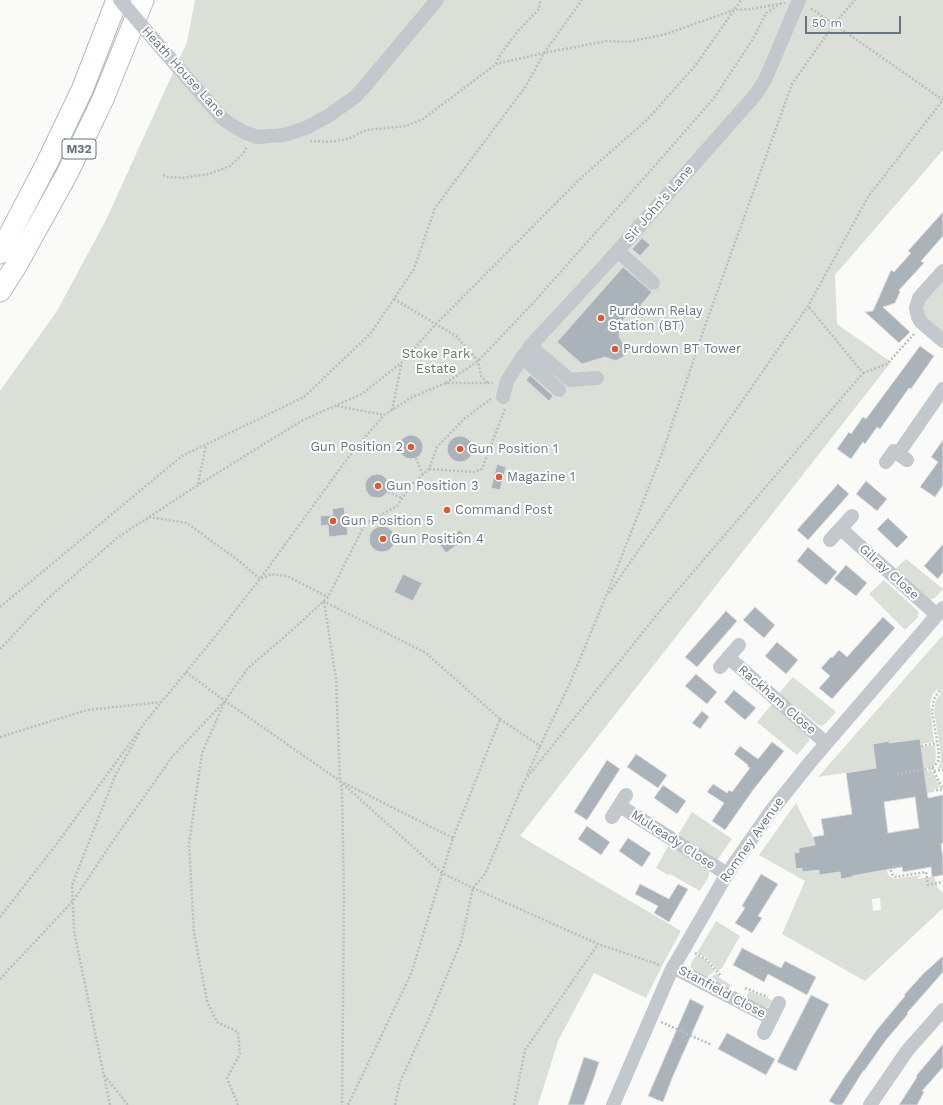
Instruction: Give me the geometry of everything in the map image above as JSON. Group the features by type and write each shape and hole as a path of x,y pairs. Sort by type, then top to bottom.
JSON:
{"highway":[{"name":"M32","path":"0,253 47,163 79,96 118,0"},
{"name":"M32","path":"0,291 16,266 67,174 103,98 143,0"}],"street":[{"name":"Heath House Lane","path":"118,0 222,118 239,129 255,136"},
{"path":"255,136 273,137 294,132 328,116 355,96 437,0"},
{"name":"Sir John's Lane","path":"502,397 507,381 526,352 618,251 756,94 765,80 799,1"},
{"path":"618,251 653,284"},
{"path":"943,270 917,302 917,314 923,324 943,341"},
{"path":"526,352 570,380 597,378"},
{"path":"526,352 559,390"},
{"path":"897,459 943,389"},
{"path":"830,540 852,516"},
{"name":"Gilray Close","path":"840,529 940,612"},
{"name":"Romney Avenue","path":"613,1105 651,1018 668,966 683,949 727,874 771,811 826,743 940,612"},
{"name":"Rackham Close","path":"739,645 724,662 826,743"},
{"name":"Mulready Close","path":"619,806 727,874"},
{"name":"Stanfield Close","path":"668,966 771,1018"},
{"name":"Stanfield Close","path":"764,1032 779,1003"},
{"path":"870,1105 907,1051 943,1010"}],"path":[{"path":"496,64 500,55 518,31 539,9 540,0"},
{"path":"0,607 182,456 304,397 371,333 414,269 435,208 526,86 544,53 582,0"},
{"path":"0,649 46,600 117,538 198,485 303,420 362,394 402,362 436,324 583,176 648,119 695,66 741,0"},
{"path":"395,1105 400,1082 461,942 472,888 485,874 540,746 570,683 663,451 792,84 834,24 855,0"},
{"path":"294,132 298,140 329,142 348,139 366,130 406,126 422,119 496,64 607,41 628,42 666,34 734,10 751,9 799,1 943,100 868,198 808,306 606,596"},
{"path":"0,917 56,846 146,721 214,638 350,455 384,415 412,397 446,383 478,361 534,302 714,98 753,39 766,13 782,3"},
{"path":"163,175 182,178 210,174 230,166 243,154 255,136"},
{"path":"394,299 456,336 478,361 481,376 489,384"},
{"path":"808,306 863,373"},
{"path":"525,780 659,612 863,373 888,364 923,324"},
{"path":"392,410 402,362"},
{"path":"446,383 489,384 507,381"},
{"path":"0,979 73,901 172,757 225,701 248,668 328,597 365,524 397,506 411,485 429,469 437,447 464,419 489,400 502,397 506,406 482,469 474,472 429,469"},
{"path":"336,406 384,415"},
{"path":"198,485 206,445"},
{"path":"416,458 423,475"},
{"path":"388,492 402,498"},
{"path":"149,517 187,523 244,564 260,578"},
{"path":"260,578 271,574 287,576 328,597"},
{"path":"323,601 426,653 500,719 540,746"},
{"path":"323,601 336,679 340,781 342,791 344,896 342,1105"},
{"path":"186,672 340,781 442,873 472,888 598,944 668,966"},
{"path":"933,770 938,760 932,707 934,699 939,691"},
{"path":"225,701 202,753 189,844 194,933 207,1001 217,1022 238,1032 240,1054 227,1078 238,1105"},
{"path":"0,736 87,710 161,702"},
{"path":"348,1105 411,974 453,838 500,719"},
{"path":"110,1105 74,931 72,885 115,776 146,721"},
{"path":"921,746 937,743"},
{"path":"933,770 943,789 936,790"},
{"path":"897,774 943,770"},
{"path":"340,781 453,838"},
{"path":"901,865 894,866 891,870 892,874 896,877 926,872 928,885 943,882"},
{"path":"514,1105 526,1050 598,944"},
{"path":"683,949 704,958 722,978"},
{"path":"743,988 779,1003"},
{"path":"651,1018 712,1045"},
{"path":"104,1075 128,1105"}],"green space":[{"name":"Stoke Park Estate","path":"195,0 943,0 943,150 835,275 837,324 891,362 520,836 681,931 646,998 594,973 558,1041 538,1105 0,1105 0,391 57,311 106,220 187,42"},
{"path":"943,277 943,335 923,314 924,299"},
{"path":"906,559 943,589 935,598 930,600 894,570"},
{"path":"884,580 918,611 918,617 905,630 869,594"},
{"path":"943,635 943,768 937,769 940,764 941,755 934,711 936,700 941,693 937,689 932,695 930,705 934,742 921,744 920,739 898,742 922,753 921,747 935,745 936,757 933,767 897,773 893,765 888,741 873,744 876,768 818,777"},
{"path":"793,677 836,712 825,724 821,726 817,724 779,693"},
{"path":"773,703 809,736 809,741 797,755 757,722"},
{"path":"931,770 941,787 934,789 934,792 927,793 924,771"},
{"path":"796,803 813,837 815,845 799,848 799,852 794,853 796,869 802,868 803,872 819,870 820,875 840,872 841,879 852,877 851,870 864,874 887,870 888,875 894,879 921,875 917,879 934,876 938,888 943,893 943,908 865,981 782,934 805,881 759,855","holes":["880,898 881,910 873,911 872,899"]},
{"path":"692,812 732,839 718,859 678,835"},
{"path":"669,845 709,871 709,876 700,891 656,868"},
{"path":"716,921 740,936 722,968 718,971 708,959 697,953"},
{"path":"696,955 706,960 715,971 705,978 691,969 691,964"},
{"path":"717,973 720,978 731,985 727,991 707,980"},
{"path":"749,991 775,1002 769,1007 763,1008 745,1000"}],"building":[{"path":"943,212 943,236 921,261 924,263 899,290 900,292 895,303 883,307 910,332 899,343 865,312 873,311 891,270 894,272 911,253 908,251"},
{"path":"642,238 650,245 640,256 632,249"},
{"name":"Purdown Relay Station (BT)","path":"623,267 652,292 634,313 631,312 620,323 619,337 626,347 623,357 616,361 605,357 582,364 557,342"},
{"path":"920,346 934,356 880,429 877,427 865,444 863,442 851,459 837,449 849,432 851,434 863,417 866,419"},
{"path":"530,375 553,396 549,401 526,380"},
{"name":"Gun Position 2","path":"406,435 416,435 423,442 423,452 416,459 406,459 399,452 399,442"},
{"name":"Gun Position 1","path":"460,436 469,440 473,449 469,458 460,462 451,458 447,449 451,440"},
{"path":"943,440 943,485 935,497 920,487 938,462 931,457"},
{"name":"Magazine 1","path":"497,464 506,467 500,490 491,488"},
{"name":"Gun Position 3","path":"377,474 386,477 389,486 386,495 377,498 368,495 365,486 368,477"},
{"path":"866,481 887,499 877,511 856,494"},
{"path":"838,484 849,494 808,540 797,530"},
{"name":"Gun Position 5","path":"344,507 348,535 329,537 328,525 321,526 320,516 333,515 332,509"},
{"path":"888,518 908,537 897,548 877,529"},
{"name":"Gun Position 4","path":"382,526 391,530 395,539 391,548 382,552 373,548 369,539 373,530"},
{"path":"460,530 466,538 446,553 440,545"},
{"path":"943,544 943,572 938,579 924,566"},
{"path":"808,547 837,572 826,585 797,561"},
{"path":"846,565 867,583 856,596 834,579"},
{"path":"403,574 422,583 413,601 394,592"},
{"path":"755,607 775,625 764,638 743,620"},
{"path":"726,611 737,621 697,667 685,657"},
{"path":"883,617 895,628 832,699 819,688 830,676 821,668 839,650 847,657"},
{"path":"777,642 798,660 786,674 765,656"},
{"path":"696,674 717,692 707,704 685,686"},
{"path":"734,690 756,708 745,720 724,702"},
{"path":"702,711 709,717 700,729 692,723"},
{"path":"920,739 928,798 943,795 943,843 941,844 943,875 932,877 931,867 903,872 902,867 841,879 840,872 819,875 819,870 802,872 802,868 796,869 794,853 799,852 799,848 815,845 813,837 824,835 821,819 852,814 846,773 876,768 873,744 889,741 889,743","holes":["915,797 919,828 888,833 884,802"]},
{"path":"772,742 784,751 753,790 725,830 712,821 724,803 707,792 713,784 727,793 729,790 732,792 750,768 734,754 740,746 758,759"},
{"path":"636,754 667,775 658,788 627,767"},
{"path":"607,760 620,769 587,820 574,812"},
{"path":"663,785 686,801 677,814 654,798"},
{"path":"587,826 610,842 601,855 578,839"},
{"path":"628,838 651,853 642,867 619,851"},
{"path":"761,874 778,884 758,916 762,918 752,933 735,923 745,908 742,906"},
{"path":"640,884 669,899 678,884 688,889 669,922 654,913 658,906 635,894"},
{"path":"742,948 781,968 785,961 816,977 807,995 768,974 764,982 733,965"},
{"path":"943,956 943,972 907,1013 908,1014 886,1040 863,1071 842,1105 836,1105 829,1101 876,1031 905,996 904,995 924,973"},
{"path":"811,995 829,1004 796,1071 777,1062"},
{"path":"690,999 704,1006 663,1102 648,1096"},
{"path":"727,1033 775,1059 766,1075 718,1049"},
{"path":"943,1044 943,1067 922,1091 924,1092 917,1105 899,1105 917,1077 916,1076"},
{"path":"584,1057 599,1062 595,1075 584,1105 568,1105"}],"place":[{"name":"Purdown Relay Station (BT)","path":"601,318"},
{"name":"Purdown BT Tower","path":"615,349"},
{"name":"Gun Position 2","path":"411,447"},
{"name":"Gun Position 1","path":"460,449"},
{"name":"Magazine 1","path":"499,477"},
{"name":"Gun Position 3","path":"378,486"},
{"name":"Command Post","path":"447,510"},
{"name":"Gun Position 5","path":"333,521"},
{"name":"Gun Position 4","path":"383,539"}]}
